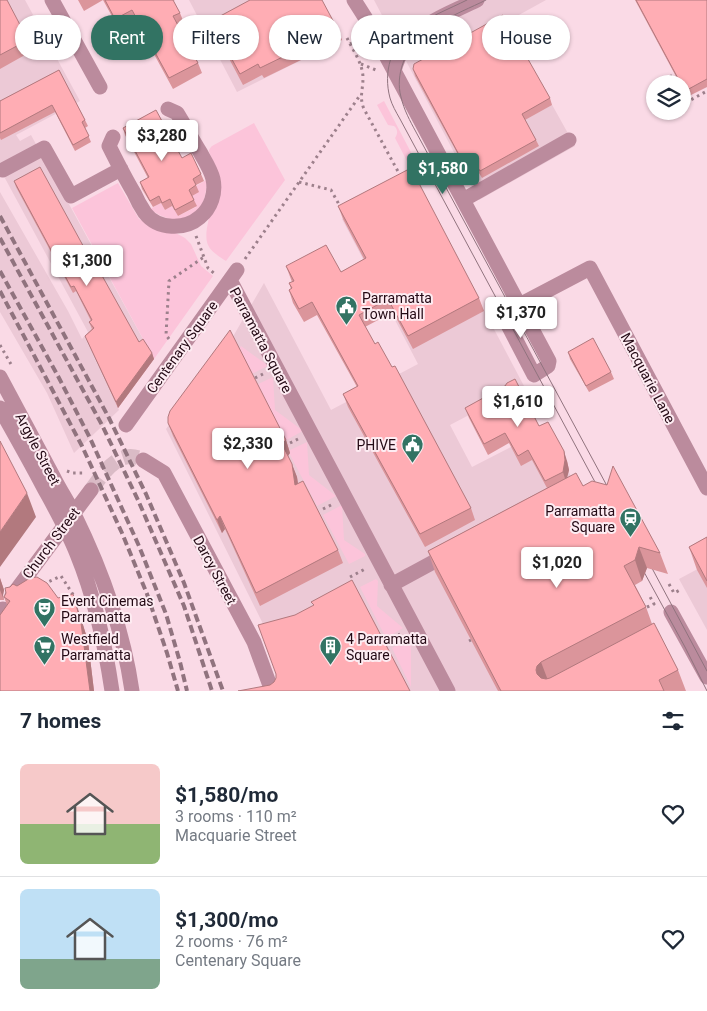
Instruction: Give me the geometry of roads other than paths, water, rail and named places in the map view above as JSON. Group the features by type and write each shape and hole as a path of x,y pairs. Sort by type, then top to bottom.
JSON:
{"street":[{"path":"52,0 100,88"},
{"path":"354,0 368,22 388,71 463,200 550,362 548,366 534,375 506,320 507,313 519,305"},
{"path":"388,71 396,62 411,37 417,32 476,0"},
{"path":"113,137 109,146 146,214 162,225 182,226 191,223 205,212 210,204 213,196 213,178 177,113 168,109"},
{"path":"463,200 569,140"},
{"path":"2,170 44,148 71,196 121,169"},
{"name":"Macquarie Lane","path":"519,305 590,268 707,488"},
{"name":"Centenary Square","path":"126,425 233,275"},
{"name":"Parramatta Square","path":"233,275 391,584 448,691"},
{"name":"Argyle Street","path":"0,377 69,519 77,553 92,596 105,650 112,691"},
{"name":"Argyle Street","path":"0,408 101,573 119,626 132,691"},
{"name":"Darcy Street","path":"143,460 164,473 254,642 272,691"},
{"name":"Church Street","path":"12,596 91,490"},
{"path":"391,584 463,546"},
{"path":"671,612 707,677"}],"tunnel":[{"path":"91,490 112,464 126,457 143,460"}],"tram line":[{"path":"467,0 432,17 405,35 390,60 388,69 390,98 602,495"},
{"path":"486,0 450,17 417,40 403,63 399,84 401,97 405,111 613,497"},
{"path":"646,557 707,671"},
{"path":"638,561 707,691"}],"railway":[{"path":"0,216 109,418 146,494 184,583 223,691"},
{"path":"0,238 102,425 138,500 184,606 212,691"},
{"path":"0,271 90,438 139,546 166,614 187,691"},
{"path":"0,291 82,446 122,533 147,594 178,691"}],"place":[{"name":"Parramatta Town Hall","path":"346,325"},
{"name":"PHIVE","path":"412,464"},
{"name":"Parramatta Square","path":"631,538"},
{"name":"Event Cinemas Parramatta","path":"45,628"},
{"name":"Westfield Parramatta","path":"45,666"},
{"name":"4 Parramatta Square","path":"330,666"}]}
